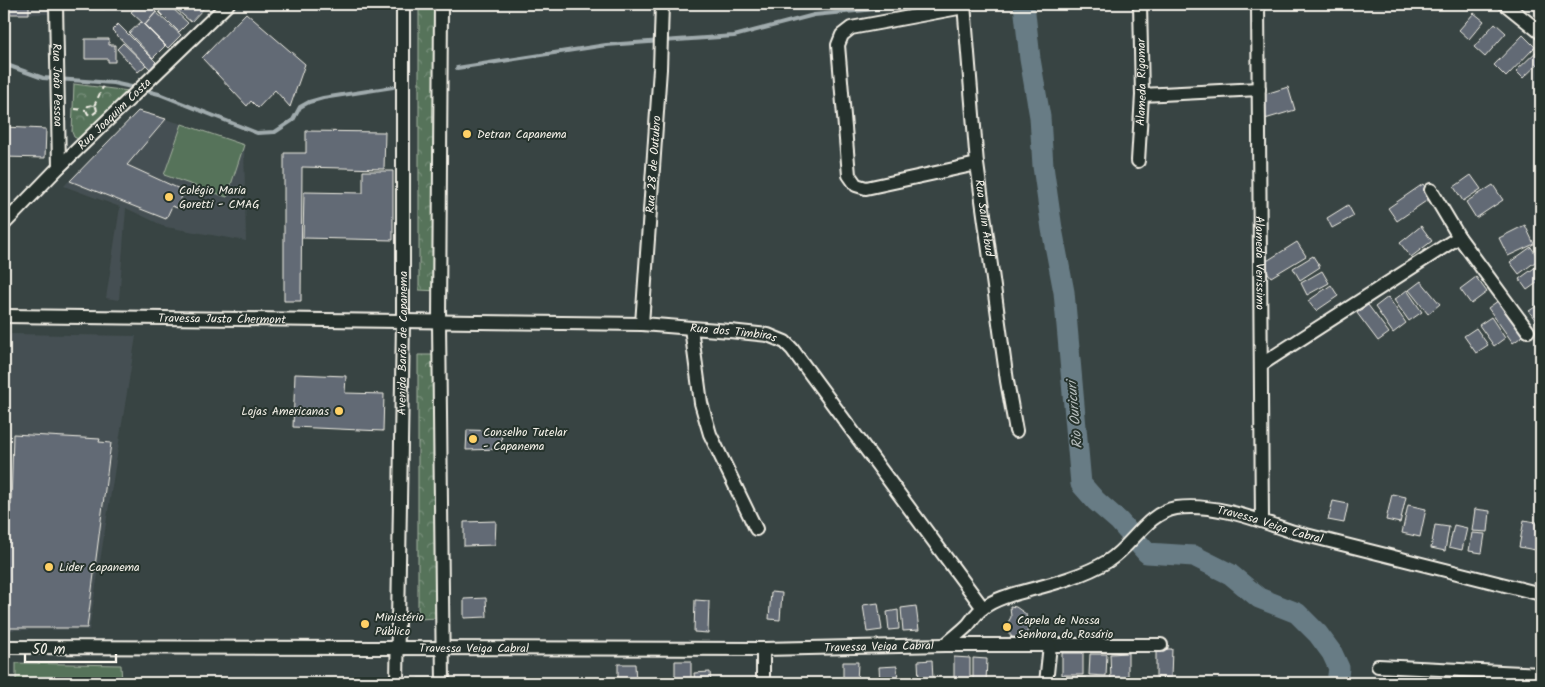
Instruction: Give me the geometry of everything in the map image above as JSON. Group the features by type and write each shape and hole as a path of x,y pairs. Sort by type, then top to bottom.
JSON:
{"street":[{"name":"Rua João Pessoa","path":"56,4 59,167"},
{"name":"Rua Joaquim Costa","path":"4,224 59,167 228,4"},
{"name":"Avenida Barão de Capanema","path":"398,683 403,322 403,4"},
{"path":"441,4 439,322 443,683"},
{"name":"Rua 28 de Outubro","path":"642,324 660,69 662,4"},
{"name":"Alameda Rigomar","path":"1138,161 1142,95 1140,4"},
{"name":"Alameda Verissimo","path":"1258,4 1262,521"},
{"path":"1504,4 1541,33"},
{"path":"964,5 850,28 842,35 838,45 849,175 856,186 866,188 977,164"},
{"name":"Rua Salin Abud","path":"964,5 977,164 993,286 1016,431"},
{"path":"1142,95 1259,89"},
{"path":"1431,190 1459,237 1528,331"},
{"path":"1262,364 1459,237"},
{"name":"Travessa Justo Chermont","path":"4,316 439,322"},
{"name":"Rua dos Timbiras","path":"439,322 642,324 768,335 785,342 983,608"},
{"path":"691,328 705,418 710,434 756,530"},
{"name":"Travessa Veiga Cabral","path":"945,644 969,624 983,608 1006,597 1094,569 1110,560 1125,548 1154,518 1164,511 1174,508 1208,508 1541,594"},
{"name":"Travessa Veiga Cabral","path":"4,647 443,649 763,648 945,644 1162,644"},
{"path":"1046,683 1050,645"},
{"path":"763,648 763,683"},
{"path":"1378,666 1541,674"}],"path":[{"path":"86,110 89,115 94,115 96,111 94,106 103,87"},
{"path":"86,110 88,106 94,106"},
{"path":"75,109 86,110"}],"shaded area":[{"path":"4,4 49,4 49,14 4,14"},
{"name":"Colégio Maria Goretti - CMAG","path":"138,111 244,145 246,241 166,227 126,208 119,300 106,298 120,207 64,186"},
{"path":"11,334 136,336 89,630 4,630 4,344"}],"green space":[{"path":"419,4 437,4 439,291 419,290"},
{"path":"74,84 132,92 82,139 78,139 74,137 72,132"},
{"path":"182,124 244,145 227,197 164,175"},
{"path":"418,355 438,355 438,618 418,619"},
{"path":"16,663 121,665 122,683 16,683"},
{"path":"418,678 438,678 438,683 418,683"}],"building":[{"path":"4,4 29,4 29,14 4,14"},
{"path":"81,4 105,4 105,9 81,9"},
{"path":"139,4 148,4 156,12 145,25 131,12"},
{"path":"166,4 188,23 179,32 159,12"},
{"path":"170,4 199,4 204,8 191,22"},
{"path":"156,12 181,35 168,48 145,25"},
{"path":"246,13 305,64 290,107 275,90 258,108 251,101 247,106 202,58"},
{"path":"1474,13 1484,21 1469,39 1459,30"},
{"path":"141,22 165,46 153,58 129,33"},
{"path":"1495,23 1506,33 1485,57 1474,47"},
{"path":"118,24 156,62 150,69 112,30"},
{"path":"1523,35 1535,47 1506,77 1494,65"},
{"path":"85,39 109,39 109,45 115,45 115,62 108,62 108,59 85,59"},
{"path":"123,43 146,65 138,72 117,49"},
{"path":"1540,48 1541,61 1523,78 1516,71"},
{"path":"1288,87 1295,110 1265,119 1259,96"},
{"path":"138,111 166,119 127,165 184,191 177,208 172,206 166,219 70,181"},
{"path":"4,127 46,129 45,158 4,157"},
{"path":"306,131 385,132 384,169 302,167 301,301 284,301 284,153 306,153"},
{"path":"363,171 393,171 393,240 303,238 304,192 363,193"},
{"path":"1471,175 1481,189 1463,201 1454,187"},
{"path":"1423,184 1432,197 1397,221 1388,208"},
{"path":"1493,185 1503,200 1476,218 1466,202"},
{"path":"1348,205 1354,216 1332,228 1327,218"},
{"path":"1525,225 1534,244 1508,256 1499,238"},
{"path":"1421,226 1432,241 1411,257 1400,243"},
{"path":"1297,242 1306,256 1271,277 1262,264"},
{"path":"1531,247 1539,259 1519,274 1510,262"},
{"path":"1313,256 1320,267 1300,280 1293,268"},
{"path":"1537,266 1541,272 1541,280 1527,290 1519,279"},
{"path":"1322,271 1329,283 1307,295 1301,283"},
{"path":"1476,277 1487,292 1471,304 1460,289"},
{"path":"1421,281 1440,304 1428,314 1409,290"},
{"path":"1331,285 1338,296 1316,311 1308,301"},
{"path":"1407,290 1422,312 1409,321 1394,300"},
{"path":"1388,297 1406,323 1393,333 1375,307"},
{"path":"1502,298 1527,333 1513,343 1488,308"},
{"path":"1541,303 1541,326 1540,327 1529,311"},
{"path":"1368,305 1389,333 1378,341 1357,313"},
{"path":"1491,317 1505,338 1494,346 1479,325"},
{"path":"1476,328 1488,345 1476,353 1464,336"},
{"name":"Lojas Americanas","path":"295,374 346,376 345,393 384,394 383,431 293,427"},
{"path":"467,430 502,431 501,449 466,450"},
{"name":"Lider Capanema","path":"13,434 100,439 99,442 111,443 87,628 4,628 4,505 11,505"},
{"path":"1392,494 1406,497 1400,523 1386,520"},
{"path":"1333,501 1348,504 1344,523 1328,520"},
{"path":"1408,505 1426,509 1420,537 1402,533"},
{"path":"1475,509 1490,511 1488,532 1472,531"},
{"path":"1524,520 1541,523 1541,551 1519,547"},
{"path":"496,521 495,545 464,546 464,522"},
{"path":"1435,525 1449,527 1445,551 1431,548"},
{"path":"1454,525 1467,528 1462,550 1449,547"},
{"path":"1472,533 1485,534 1482,553 1469,551"},
{"path":"771,592 782,593 780,620 769,619"},
{"path":"486,598 487,617 464,618 464,599"},
{"path":"695,600 709,601 708,633 694,632"},
{"path":"878,603 882,630 867,632 863,605"},
{"path":"916,606 919,630 903,631 901,608"},
{"path":"1010,606 1016,607 1026,614 1028,630 1023,638 1012,637 1005,628 1011,617"},
{"path":"898,610 899,629 889,630 887,612"},
{"path":"1156,649 1172,649 1171,678 1156,677"},
{"path":"1062,653 1083,653 1083,675 1062,675"},
{"path":"1128,653 1128,680 1111,680 1110,654"},
{"path":"1090,654 1107,654 1106,676 1089,675"},
{"path":"954,657 970,658 970,682 954,682"},
{"path":"973,658 987,659 986,683 973,683"},
{"path":"932,660 933,680 919,681 918,661"},
{"path":"675,661 691,661 691,683 675,683"},
{"path":"843,662 858,662 857,683 843,683"},
{"path":"618,664 635,664 636,683 618,683"},
{"path":"897,666 898,683 880,683 879,667"},
{"path":"710,672 711,683 695,683 694,673"},
{"path":"1063,676 1087,678 1086,683 1063,683"}],"waterway":[{"path":"457,68 606,45 734,36 814,15 927,4"},
{"name":"Rio Ouricuri","path":"1024,4 1030,59 1040,117 1043,166 1064,292 1081,484 1096,501 1119,521 1147,553 1194,556 1230,574 1259,598 1297,613 1318,634 1332,653 1339,668 1337,683"},
{"path":"4,64 43,78 113,83 136,88"},
{"path":"143,90 159,94 257,133 275,132 293,120 300,107 309,102 393,87"}],"place":[{"name":"Detran Capanema","path":"467,134"},
{"name":"Colégio Maria Goretti - CMAG","path":"169,197"},
{"name":"Lojas Americanas","path":"339,411"},
{"name":"Conselho Tutelar - Capanema","path":"473,439"},
{"name":"Lider Capanema","path":"49,567"},
{"name":"Ministério Público","path":"365,624"},
{"name":"Capela de Nossa Senhora do Rosário","path":"1007,627"}]}
